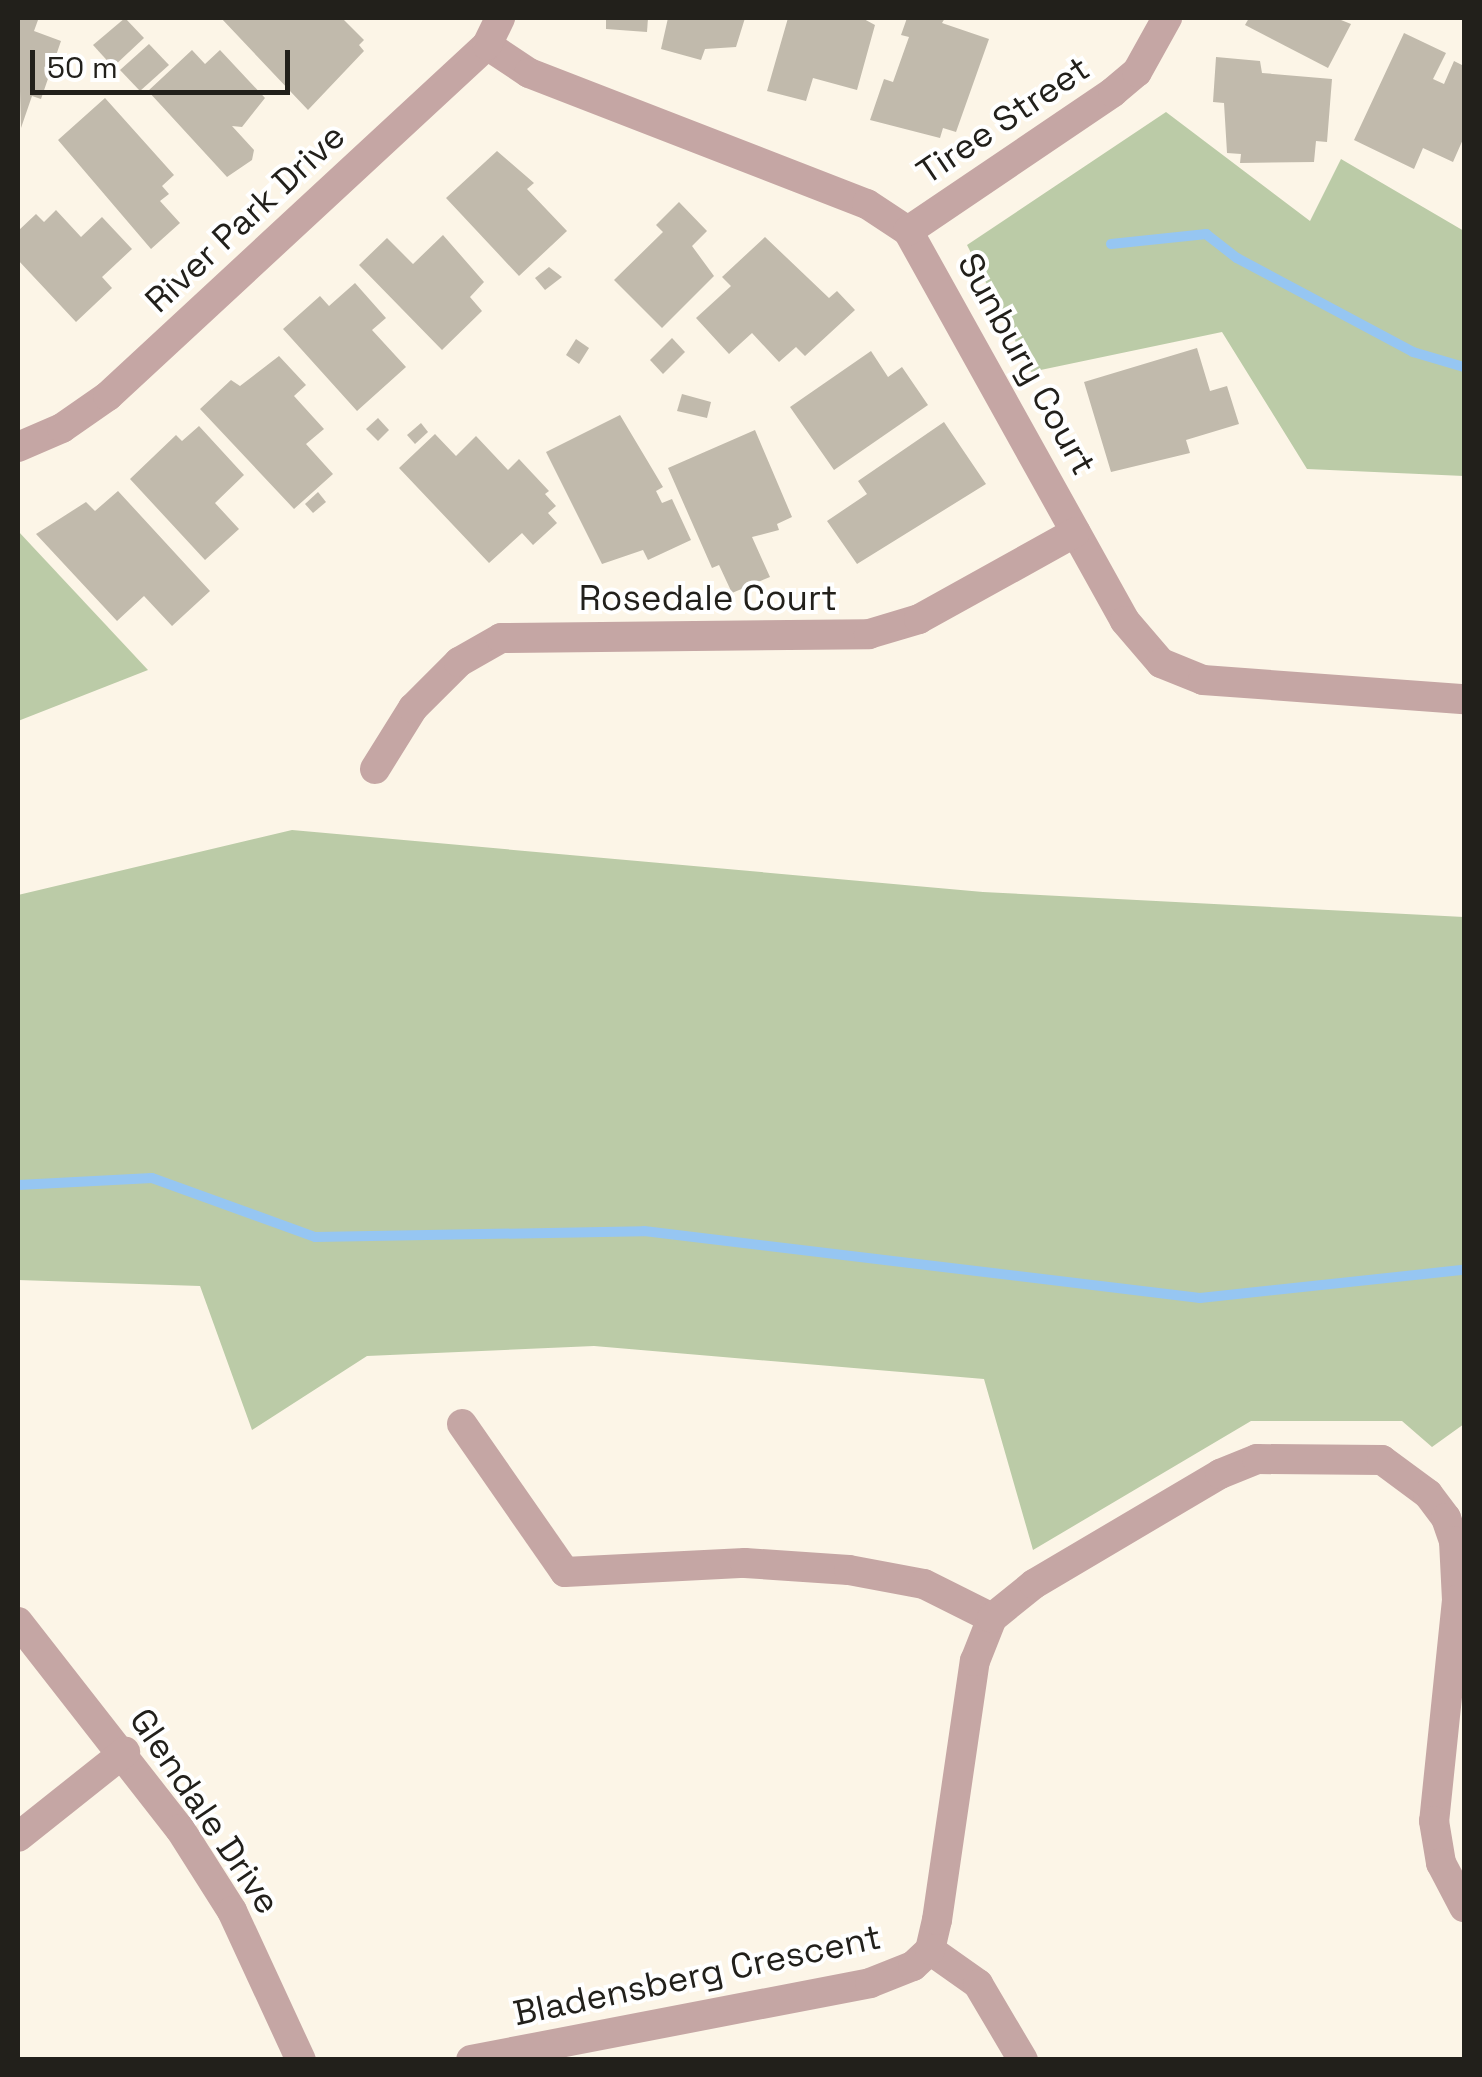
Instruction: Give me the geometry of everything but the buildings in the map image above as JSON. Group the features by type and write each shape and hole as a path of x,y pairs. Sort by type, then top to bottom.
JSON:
{"street":[{"name":"Tiree Street","path":"908,231 1138,72 1167,18"},
{"name":"Sunbury Court","path":"494,31 530,72 867,204 908,231 1125,622 1178,673 1220,682 1464,698"},
{"name":"River Park Drive","path":"18,447 62,428 108,396 494,31"},
{"name":"Rosedale Court","path":"376,769 413,708 459,662 501,638 869,634 919,619 1076,532"},
{"path":"462,1424 566,1572 745,1563 849,1570 924,1584 992,1618 1034,1584 1257,1459 1358,1456 1382,1460 1405,1474 1446,1518 1454,1542 1457,1600 1434,1821 1441,1863 1464,1907"},
{"name":"Bladensberg Crescent","path":"470,2060 870,1983 913,1966 930,1950 976,1661 992,1618"},
{"name":"Glendale Drive","path":"18,1622 125,1752 232,1911 301,2060"},
{"path":"18,1837 125,1752"},
{"path":"930,1950 978,1984 1024,2060"}],"green space":[{"path":"1166,112 1310,221 1341,159 1464,231 1464,476 1307,469 1222,332 1031,372 967,245"},
{"path":"18,531 148,670 18,721"},
{"path":"292,830 983,892 1464,917 1464,1424 1432,1447 1402,1421 1251,1421 1033,1550 984,1379 594,1346 367,1356 252,1430 200,1286 18,1280 18,895"}],"waterway":[{"path":"1111,244 1206,234 1237,258 1413,352 1464,367"},
{"path":"18,1185 152,1178 315,1237 644,1231 1200,1298 1464,1270"}]}
